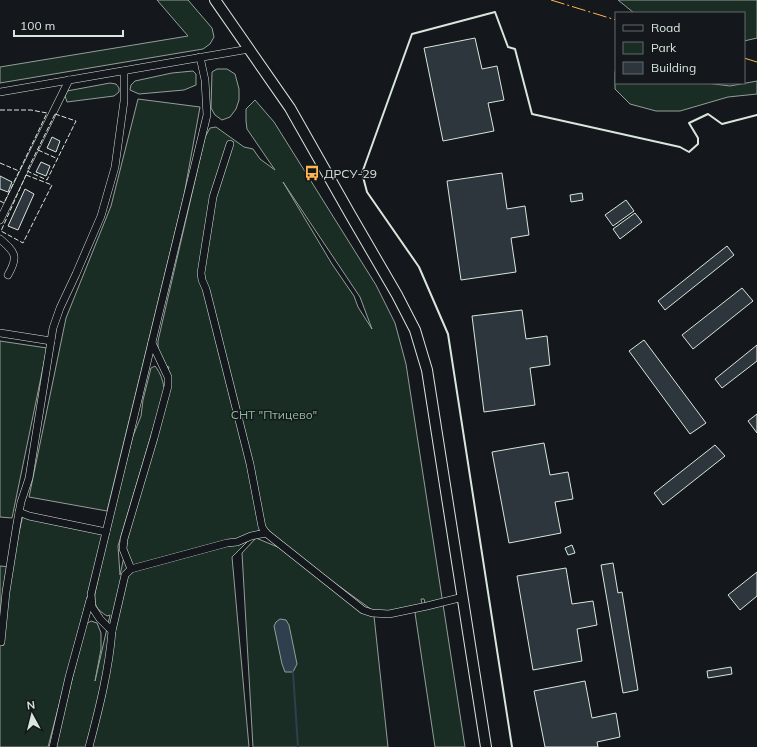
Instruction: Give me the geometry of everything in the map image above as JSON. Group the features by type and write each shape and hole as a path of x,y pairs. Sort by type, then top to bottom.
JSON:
{"main road":[{"path":"215,0 290,108 416,330 427,370 486,747"}],"street":[{"path":"0,92 249,49"},
{"path":"53,747 69,677 92,594 207,114 205,80 200,57"},
{"path":"1,642 3,593 21,502 30,478 53,328 60,308 101,216 115,167 124,101 124,71"},
{"path":"0,220 69,80"},
{"path":"230,144 213,197 201,273 246,449 262,527 266,533 363,610 372,613 390,614 463,597"},
{"path":"0,239 13,252 14,264 8,275"},
{"path":"0,333 51,341"},
{"path":"131,569 123,549 124,539 168,386 168,377 152,343"},
{"path":"19,512 29,516 106,532"},
{"path":"89,747 106,680 112,631 125,575 131,569 227,543 237,542 251,536 266,533"},
{"path":"92,594 92,607 100,619 112,631"}],"green space":[{"path":"157,0 188,0 212,28 214,37 210,44 203,49 0,83 0,67 188,36"},
{"path":"618,0 757,0 757,38 745,41 745,12 633,12"},
{"path":"217,69 227,69 235,74 239,89 239,100 236,109 230,117 222,120 215,115 211,108 212,72"},
{"path":"193,71 196,74 196,85 184,90 139,94 130,90 131,85 135,81 172,73"},
{"path":"757,81 757,94 728,97 680,111 656,111 630,104 615,89 615,84 715,84 730,86"},
{"path":"110,83 116,84 119,88 119,92 114,96 67,102 65,96 67,91"},
{"path":"138,99 200,107 184,195 107,511 29,497 66,318 111,206"},
{"name":"СНТ \"Птицево\"","path":"255,100 274,122 376,285 395,323 406,364 465,747 435,747 415,613 425,602 424,599 421,599 422,604 388,612 372,610 314,568 374,616 388,747 253,747 242,553 256,538 292,553 262,527 232,557 249,747 55,747 86,624 91,621 97,623 101,633 101,649 95,681 110,615 107,616 98,609 95,604 95,593 110,524 133,436 141,416 143,400 151,368 155,366 161,376 164,387 169,367 166,366 158,351 158,341 205,137 210,128 216,127 244,147 253,149 260,159 275,170 247,129 246,109","holes":["283,182 360,297 372,329 358,307 354,296 332,264","158,412 126,543 120,575 118,546"]},
{"path":"0,341 47,348 12,518 0,517"},
{"path":"23,515 104,533 48,747 0,747 0,566 11,567"}],"water":[{"path":"280,619 286,620 289,625 297,664 293,672 285,672 282,664 274,626"}],"building":[{"path":"475,38 482,69 497,66 504,100 488,103 494,131 443,141 424,48"},
{"path":"52,137 60,141 56,152 47,148"},
{"path":"41,162 50,166 46,176 36,172"},
{"path":"502,173 507,209 525,206 529,235 511,238 516,272 461,280 447,181"},
{"path":"0,176 12,182 8,192 0,189"},
{"path":"25,189 34,194 18,230 8,226"},
{"path":"582,193 583,200 571,202 570,195"},
{"path":"626,200 634,211 613,226 605,215"},
{"path":"635,213 642,222 620,239 613,229"},
{"path":"727,246 734,255 665,310 658,301"},
{"path":"742,288 753,301 693,349 682,335"},
{"path":"522,310 526,339 547,336 550,365 530,368 535,405 484,412 472,316"},
{"path":"644,340 706,423 690,434 629,351"},
{"path":"757,345 757,361 722,388 715,379"},
{"path":"757,414 757,433 748,421"},
{"path":"544,443 550,475 568,472 573,499 555,502 561,533 509,543 492,452"},
{"path":"715,445 725,456 663,505 654,493"},
{"path":"572,545 575,553 568,555 565,548"},
{"path":"613,563 618,593 622,592 638,690 623,693 601,565"},
{"path":"566,568 572,604 593,601 597,625 577,629 582,661 533,670 517,576"},
{"path":"757,572 757,596 740,610 728,595"},
{"path":"731,667 732,674 708,678 707,671"},
{"path":"585,681 592,718 616,713 620,737 597,742 598,747 545,747 534,691"}],"waterway":[{"path":"293,672 298,747"}],"fence":[{"path":"0,110 31,110 47,113 4,203 0,201"},
{"path":"55,114 76,121 47,180 27,171 55,114"},
{"path":"38,150 58,159"},
{"path":"0,163 19,171"},
{"path":"26,175 52,185 23,243 1,231 26,175"}],"wall":[{"path":"512,747 448,334 419,267 367,192 362,173 412,34 495,12 508,47 515,49 532,114 680,147 689,152 698,144 698,138 689,123 708,114 722,124 757,115"}],"power":[{"path":"551,0 615,20"},
{"path":"745,58 757,62"}],"place":[{"name":"ДРСУ-29","path":"312,173"}]}
